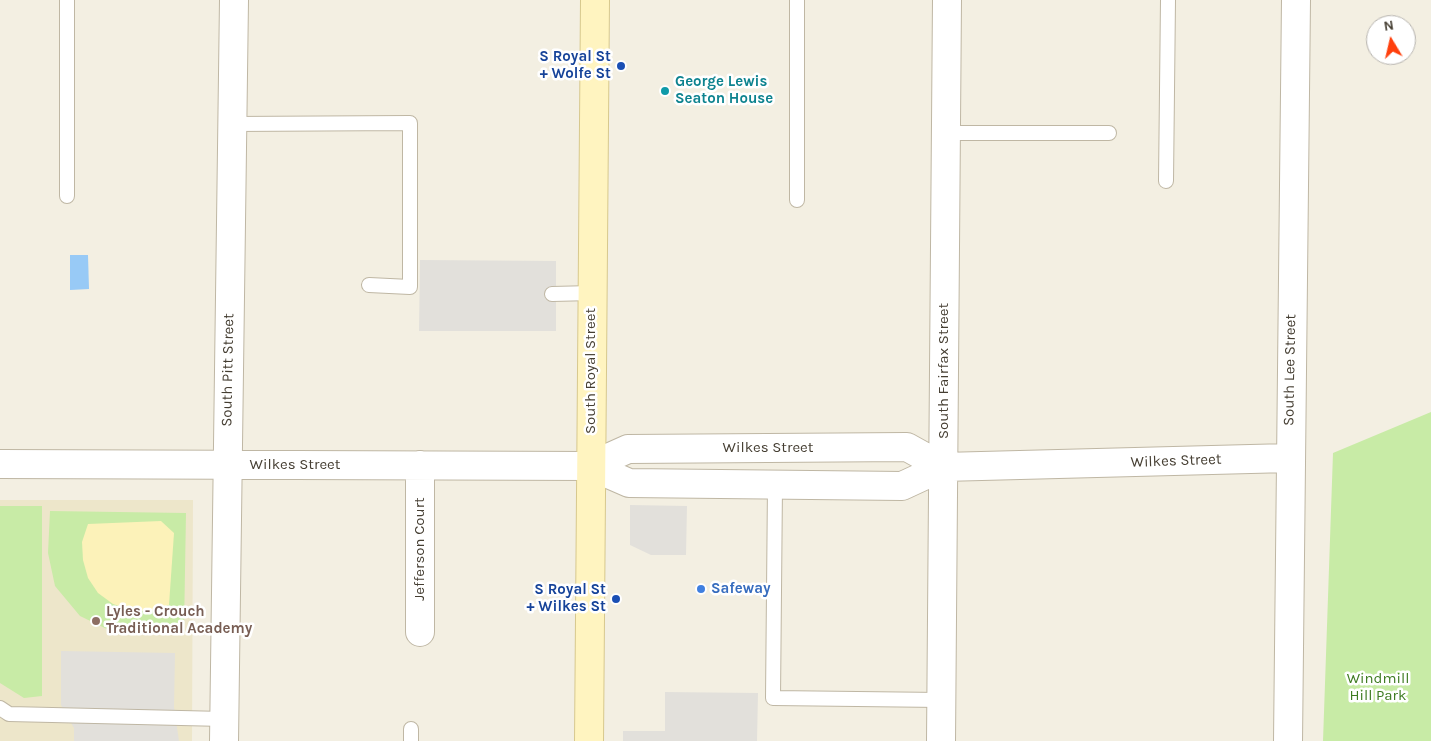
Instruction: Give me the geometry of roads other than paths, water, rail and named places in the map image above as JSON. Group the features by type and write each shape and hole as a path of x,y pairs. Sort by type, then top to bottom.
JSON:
{"main road":[{"name":"South Royal Street","path":"589,741 592,568 590,466 595,0"}],"street":[{"name":"South Pitt Street","path":"224,730 226,464 234,0"},
{"name":"South Fairfax Street","path":"941,741 947,0"},
{"name":"South Lee Street","path":"1288,741 1289,458 1296,0"},
{"name":"Wilkes Street","path":"590,466 628,449 907,447 943,467"},
{"name":"Wilkes Street","path":"0,464 590,466 629,483 902,486 943,467 1289,458"},
{"name":"Jefferson Court","path":"420,465 420,632"}],"lane":[{"path":"67,0 67,196"},
{"path":"797,0 797,200"},
{"path":"1166,180 1168,0"},
{"path":"232,124 410,123 410,287 369,285"},
{"path":"946,133 1110,133"},
{"path":"552,294 592,293"},
{"path":"775,485 772,698 941,700"},
{"path":"0,708 9,714 224,730"}],"water":[{"path":"70,255 88,255 89,289 70,290"}],"place":[{"name":"S Royal St + Wolfe St","path":"621,66"},
{"name":"George Lewis Seaton House","path":"665,91"},
{"name":"Safeway","path":"701,589"},
{"name":"S Royal St + Wilkes St","path":"616,599"},
{"name":"Lyles - Crouch Traditional Academy","path":"96,621"}],"park label":[{"name":"Windmill Hill Park","path":"1378,688"}]}
